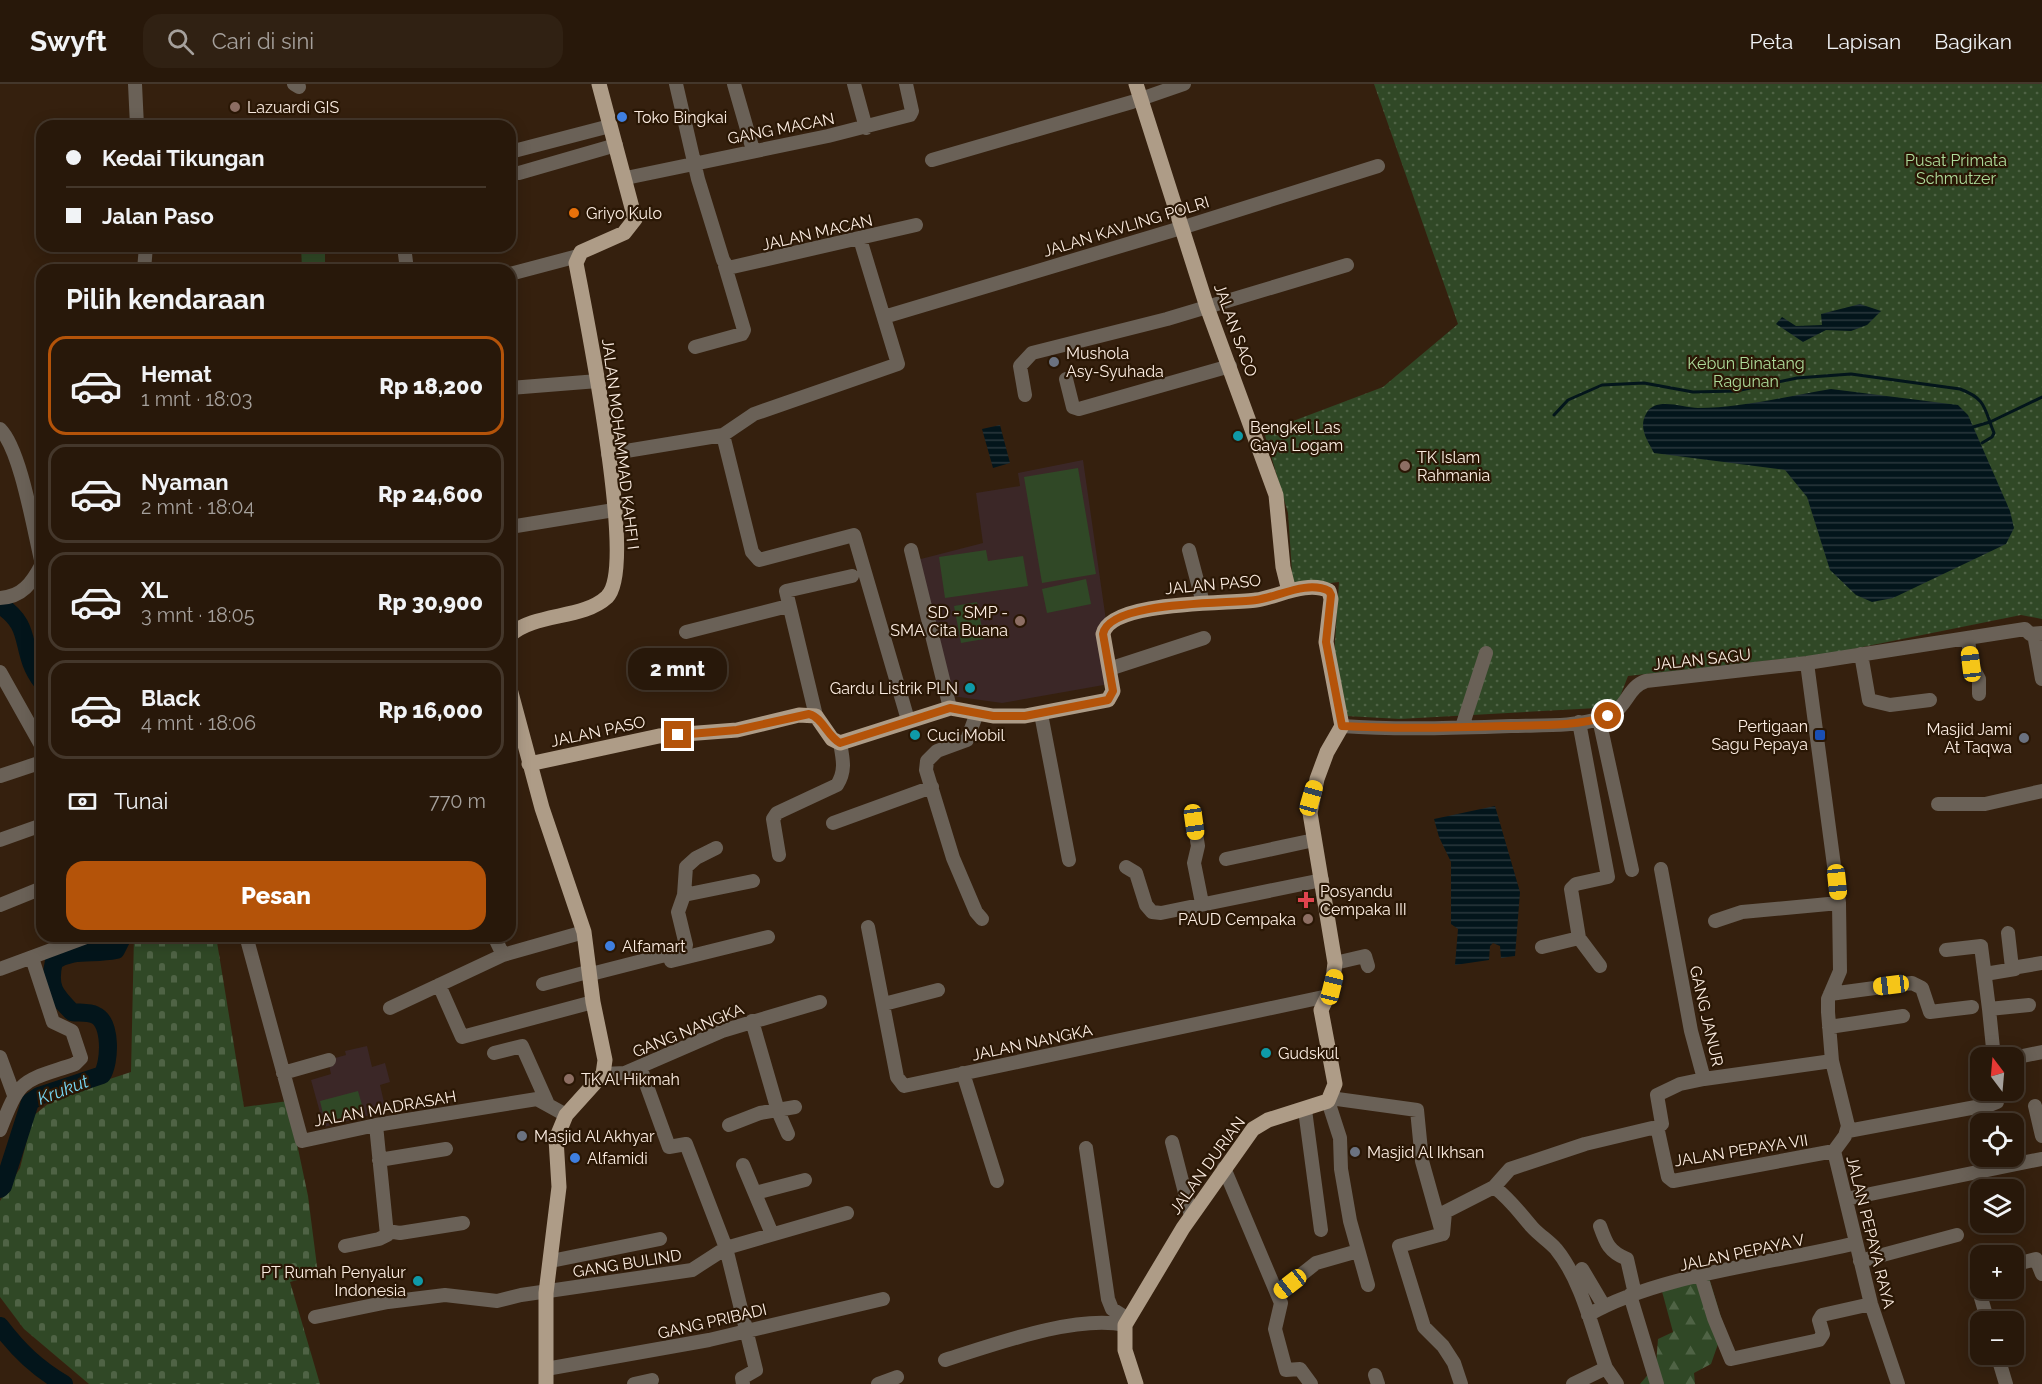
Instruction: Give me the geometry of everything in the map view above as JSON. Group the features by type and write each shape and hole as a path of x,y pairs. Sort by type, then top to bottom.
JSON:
{"main road":[{"path":"578,256 585,249 624,233 633,225 635,211 599,84"},
{"name":"JALAN SACO","path":"1136,84 1181,228 1276,495 1283,567 1289,591"},
{"name":"JALAN MOHAMMAD KAHFI I","path":"516,633 538,622 588,607 607,597 613,588 618,567 608,454 598,381 576,263 578,256"},
{"name":"JALAN PASO","path":"840,743 950,708 1008,717 1041,714 1108,700 1113,691 1103,634 1106,627 1144,610 1203,603 1256,601 1289,591 1324,589 1331,595 1326,642 1342,726"},
{"path":"516,712 530,765 584,932 592,975 593,1002 605,1060 603,1074 566,1115 556,1139 559,1187 546,1293 546,1376"},
{"name":"JALAN PASO","path":"530,765 659,736 737,730 799,715 816,716"},
{"path":"816,716 832,739 840,743"},
{"path":"1329,1100 1335,1084 1321,1010 1335,974 1335,963 1310,813 1311,798 1327,752 1342,726"},
{"name":"JALAN DURIAN","path":"1126,1322 1191,1216 1224,1168 1260,1123 1305,1110 1329,1100"},
{"path":"1126,1322 1125,1350 1137,1384"}],"street":[{"path":"135,84 137,120"},
{"path":"676,84 694,164 744,330 742,334 695,347"},
{"path":"734,84 753,150"},
{"path":"854,84 866,128"},
{"name":"GANG MACAN","path":"626,178 866,128 910,115 912,111 906,84"},
{"path":"932,160 1141,99 1184,84"},
{"path":"516,150 610,126"},
{"path":"519,173 616,145"},
{"name":"JALAN KAVLING POLRI","path":"884,317 1378,166"},
{"name":"JALAN MACAN","path":"725,266 732,268 916,225"},
{"path":"608,454 723,435 754,414 898,364 860,239"},
{"path":"516,272 578,256"},
{"path":"1025,395 1020,366 1032,353 1208,307 1347,265"},
{"path":"1066,379 1073,407 1078,409 1230,366"},
{"path":"516,388 598,381"},
{"path":"0,429 6,435 15,455 36,540"},
{"path":"723,435 752,552 759,560 854,535 908,720"},
{"path":"516,526 614,510"},
{"path":"911,550 950,708"},
{"path":"1189,550 1203,603"},
{"path":"0,598 15,597 32,582 36,575"},
{"path":"816,716 786,591 852,576"},
{"path":"686,632 788,606"},
{"name":"JALAN SAGU","path":"1342,726 1462,727 1579,722 1599,719 1619,710 1634,687 1646,681 1807,663 2025,629 2038,634"},
{"path":"2038,634 2042,679"},
{"path":"1109,669 1204,638"},
{"path":"1968,639 1971,664 1978,676 1980,694"},
{"path":"1462,727 1486,653"},
{"path":"1861,654 1869,700 1890,705 1930,700"},
{"path":"1807,663 1839,903 1840,971 1830,994 1829,1027 1833,1061 1848,1131 1992,1104 1997,1101"},
{"path":"0,672 36,735"},
{"path":"977,713 967,740 937,751 927,761 926,770 953,858 976,912 982,919"},
{"path":"1041,714 1069,860"},
{"path":"1599,719 1632,870"},
{"path":"1579,722 1608,877 1576,884 1571,889 1579,938 1600,966"},
{"path":"779,855 773,819 777,813 837,785 843,776 844,767 840,743"},
{"path":"0,776 36,764"},
{"path":"833,823 932,787"},
{"path":"1938,804 1984,804 2042,791"},
{"path":"1194,822 1198,846 1194,863 1202,903"},
{"path":"0,840 36,827"},
{"path":"1226,859 1314,840"},
{"path":"592,975 681,951 686,945 678,912 684,896 686,867 696,858 716,848"},
{"path":"1126,867 1136,873 1146,905 1152,912 1161,913 1322,880"},
{"name":"GANG JANUR","path":"1660,869 1690,1031 1704,1079 1833,1061"},
{"path":"684,896 753,881"},
{"path":"0,905 36,890"},
{"path":"1715,921 1742,912 1839,903"},
{"name":"JALAN NANGKA","path":"868,927 898,1082 904,1086 1328,996"},
{"path":"390,1008 503,955 584,932"},
{"path":"2008,933 2011,964 2015,969"},
{"path":"543,984 768,937"},
{"path":"1542,947 1579,938"},
{"path":"0,969 73,942"},
{"path":"497,942 503,955"},
{"name":"JALAN MADRASAH","path":"248,943 302,1141 376,1125 537,1099 547,1102"},
{"path":"1946,950 1980,945 1993,1047"},
{"path":"1335,963 1365,956 1368,966"},
{"path":"0,1130 14,1095 25,1081 75,1064 81,1058 72,1031 53,1022 32,958"},
{"path":"1985,974 2042,963"},
{"path":"1830,994 1912,983 1922,988 1930,1012 1972,1007"},
{"path":"439,985 462,1037 593,1002"},
{"path":"884,1004 938,990"},
{"name":"GANG NANGKA","path":"603,1074 625,1073 722,1031 820,1002"},
{"path":"1989,1009 2029,1005"},
{"path":"1829,1027 1904,1016"},
{"path":"752,1021 778,1111 788,1134"},
{"path":"494,1053 522,1046 547,1102 566,1115"},
{"path":"2024,1056 2042,1052"},
{"path":"0,1058 14,1095"},
{"path":"284,1073 329,1060"},
{"path":"640,1067 669,1147 686,1144 726,1248 756,1370 742,1378 742,1384"},
{"path":"963,1073 997,1181"},
{"path":"1443,1233 1445,1212 1494,1187 1510,1168 1585,1144 1655,1129 1662,1124 1657,1095 1680,1084 1704,1079"},
{"path":"1368,1285 1343,1187 1340,1138 1329,1100 1365,1102 1417,1110 1422,1161 1443,1233"},
{"path":"1365,1102 1382,1100"},
{"path":"2035,1106 2042,1136"},
{"path":"729,1125 760,1113 795,1107"},
{"path":"1305,1110 1321,1230"},
{"path":"345,1246 379,1239 387,1234 376,1125"},
{"name":"JALAN PEPAYA VII","path":"1655,1129 1668,1177 1673,1181 1834,1151"},
{"name":"JALAN PEPAYA RAYA","path":"1848,1131 1834,1151 1870,1304 1898,1384"},
{"path":"1172,1142 1191,1216"},
{"path":"1086,1148 1108,1299 1112,1309 1126,1322"},
{"path":"379,1160 446,1149"},
{"path":"1846,1199 2042,1159"},
{"path":"743,1166 772,1234"},
{"path":"1224,1168 1281,1303 1275,1329 1286,1370 1300,1369 1311,1384"},
{"path":"755,1193 805,1180"},
{"path":"1494,1187 1511,1200 1532,1227 1556,1249 1568,1268 1588,1315 1606,1368 1617,1384"},
{"name":"GANG BULIND","path":"315,1317 388,1302 445,1295 496,1301 520,1295 692,1270 726,1248 847,1213"},
{"path":"387,1231 400,1233 463,1223"},
{"path":"1600,1226 1613,1254 1627,1258 1633,1294 1657,1384"},
{"path":"1443,1233 1399,1246 1424,1327 1449,1354 1461,1384"},
{"path":"1860,1261 1958,1235"},
{"path":"551,1261 660,1239"},
{"name":"JALAN PEPAYA V","path":"1588,1315 1633,1294 1701,1276 1856,1244"},
{"path":"1277,1294 1316,1263 1358,1251"},
{"path":"2024,1263 2036,1260 2042,1274"},
{"path":"1582,1269 1604,1306"},
{"path":"1701,1276 1714,1318 1731,1359 1819,1340 1823,1334 1820,1320 1822,1315 1870,1304"},
{"name":"GANG PRIBADI","path":"546,1376 883,1299"},
{"path":"945,1360 1001,1342 1074,1325 1107,1321 1126,1322"},
{"path":"2000,1365 2006,1384"},
{"path":"1573,1384 1606,1368"},
{"path":"878,1384 897,1377"},
{"path":"634,1384 652,1380"}],"shaded area":[{"path":"1860,304 1881,311 1867,325 1851,331 1826,330 1803,342 1776,324 1782,317 1796,326 1822,325 1821,314"},
{"path":"1831,389 1958,405 1968,415 2010,511 2014,528 2006,544 1893,598 1872,602 1856,595 1830,570 1807,497 1785,470 1654,453 1643,429 1646,414 1656,405 1670,404 1698,408 1731,406"},
{"path":"1000,425 1010,463 993,468 982,429"},
{"name":"SD - SMP - SMA Cita Buana","path":"1083,460 1115,683 1002,703 952,696 917,560 983,543 976,493 1020,486 1018,473"},
{"path":"1495,806 1520,892 1515,956 1501,958 1500,946 1493,943 1490,946 1489,960 1455,965 1458,929 1451,924 1451,862 1439,837 1434,819"},
{"path":"367,1046 372,1067 385,1063 390,1082 380,1085 386,1111 324,1127 311,1080 331,1074 328,1060 346,1055 345,1051"}],"green space":[{"name":"Kebun Binatang Ragunan","path":"1374,84 2042,84 2042,619 2021,615 1828,654 1628,676 1616,707 1400,719 1346,716 1334,656 1339,582 1293,587 1288,513 1264,432 1383,387 1458,324"},
{"path":"301,252 325,252 325,264 302,264"},
{"path":"1078,468 1096,574 1042,583 1024,477"},
{"path":"986,550 988,561 1023,556 1028,586 945,598 939,557"},
{"path":"1086,579 1091,604 1047,613 1042,589"},
{"path":"977,602 984,639 961,643 954,606"},
{"path":"134,942 217,942 244,1107 288,1101 308,1196 318,1274 290,1282 320,1384 89,1384 24,1329 0,1297 0,1201 20,1168 33,1116 58,1096 131,1072"},
{"path":"358,1091 364,1112 325,1122 320,1101"},
{"path":"1707,1271 1724,1327 1711,1364 1694,1373 1695,1384 1640,1384 1656,1365 1658,1339 1673,1332 1660,1284"}],"waterway":[{"path":"1554,415 1568,400 1602,385 1644,383 1693,392 1736,391 1797,378 1851,374 1960,389 1969,393 1980,401 1994,433 1982,443"},
{"path":"1973,427 1990,422 2042,397"},
{"name":"Krukut","path":"0,605 18,622 36,673"},
{"name":"Krukut","path":"0,1189 3,1186 30,1102 39,1096 102,1075 107,1062 107,1034 101,1019 87,1013 72,1012 61,1000 52,984 54,961 69,954 116,950 120,942"},
{"name":"Krukut","path":"0,1326 29,1358 64,1384"}],"place":[{"name":"Lazuardi GIS","path":"235,107"},
{"name":"Toko Bingkai","path":"622,117"},
{"name":"Griyo Kulo","path":"574,213"},
{"name":"Mushola Asy-Syuhada","path":"1054,362"},
{"name":"Bengkel Las Gaya Logam","path":"1238,436"},
{"name":"TK Islam Rahmania","path":"1405,466"},
{"name":"SD - SMP - SMA Cita Buana","path":"1020,621"},
{"name":"Gardu Listrik PLN","path":"970,688"},
{"name":"Cuci Mobil","path":"915,735"},
{"name":"Pertigaan Sagu Pepaya","path":"1820,735"},
{"name":"Masjid Jami At Taqwa","path":"2024,738"},
{"name":"Posyandu Cempaka III","path":"1306,900"},
{"name":"PAUD Cempaka","path":"1308,919"},
{"name":"Alfamart","path":"610,946"},
{"name":"Gudskul","path":"1266,1053"},
{"name":"TK Al Hikmah","path":"569,1079"},
{"name":"Masjid Al Akhyar","path":"522,1136"},
{"name":"Masjid Al Ikhsan","path":"1355,1152"},
{"name":"Alfamidi","path":"575,1158"},
{"name":"PT Rumah Penyalur Indonesia","path":"418,1281"}],"route":[{"path":"678,735 737,730 809,714 816,716 832,739 840,743 950,708 1008,717 1025,716 1108,700 1113,691 1103,634 1110,624 1144,610 1155,608 1256,601 1289,591 1319,588 1329,591 1331,595 1326,642 1342,726 1396,728 1525,725 1579,722 1608,716"}],"park label":[{"name":"Pusat Primata Schmutzer","path":"1956,169"}]}
